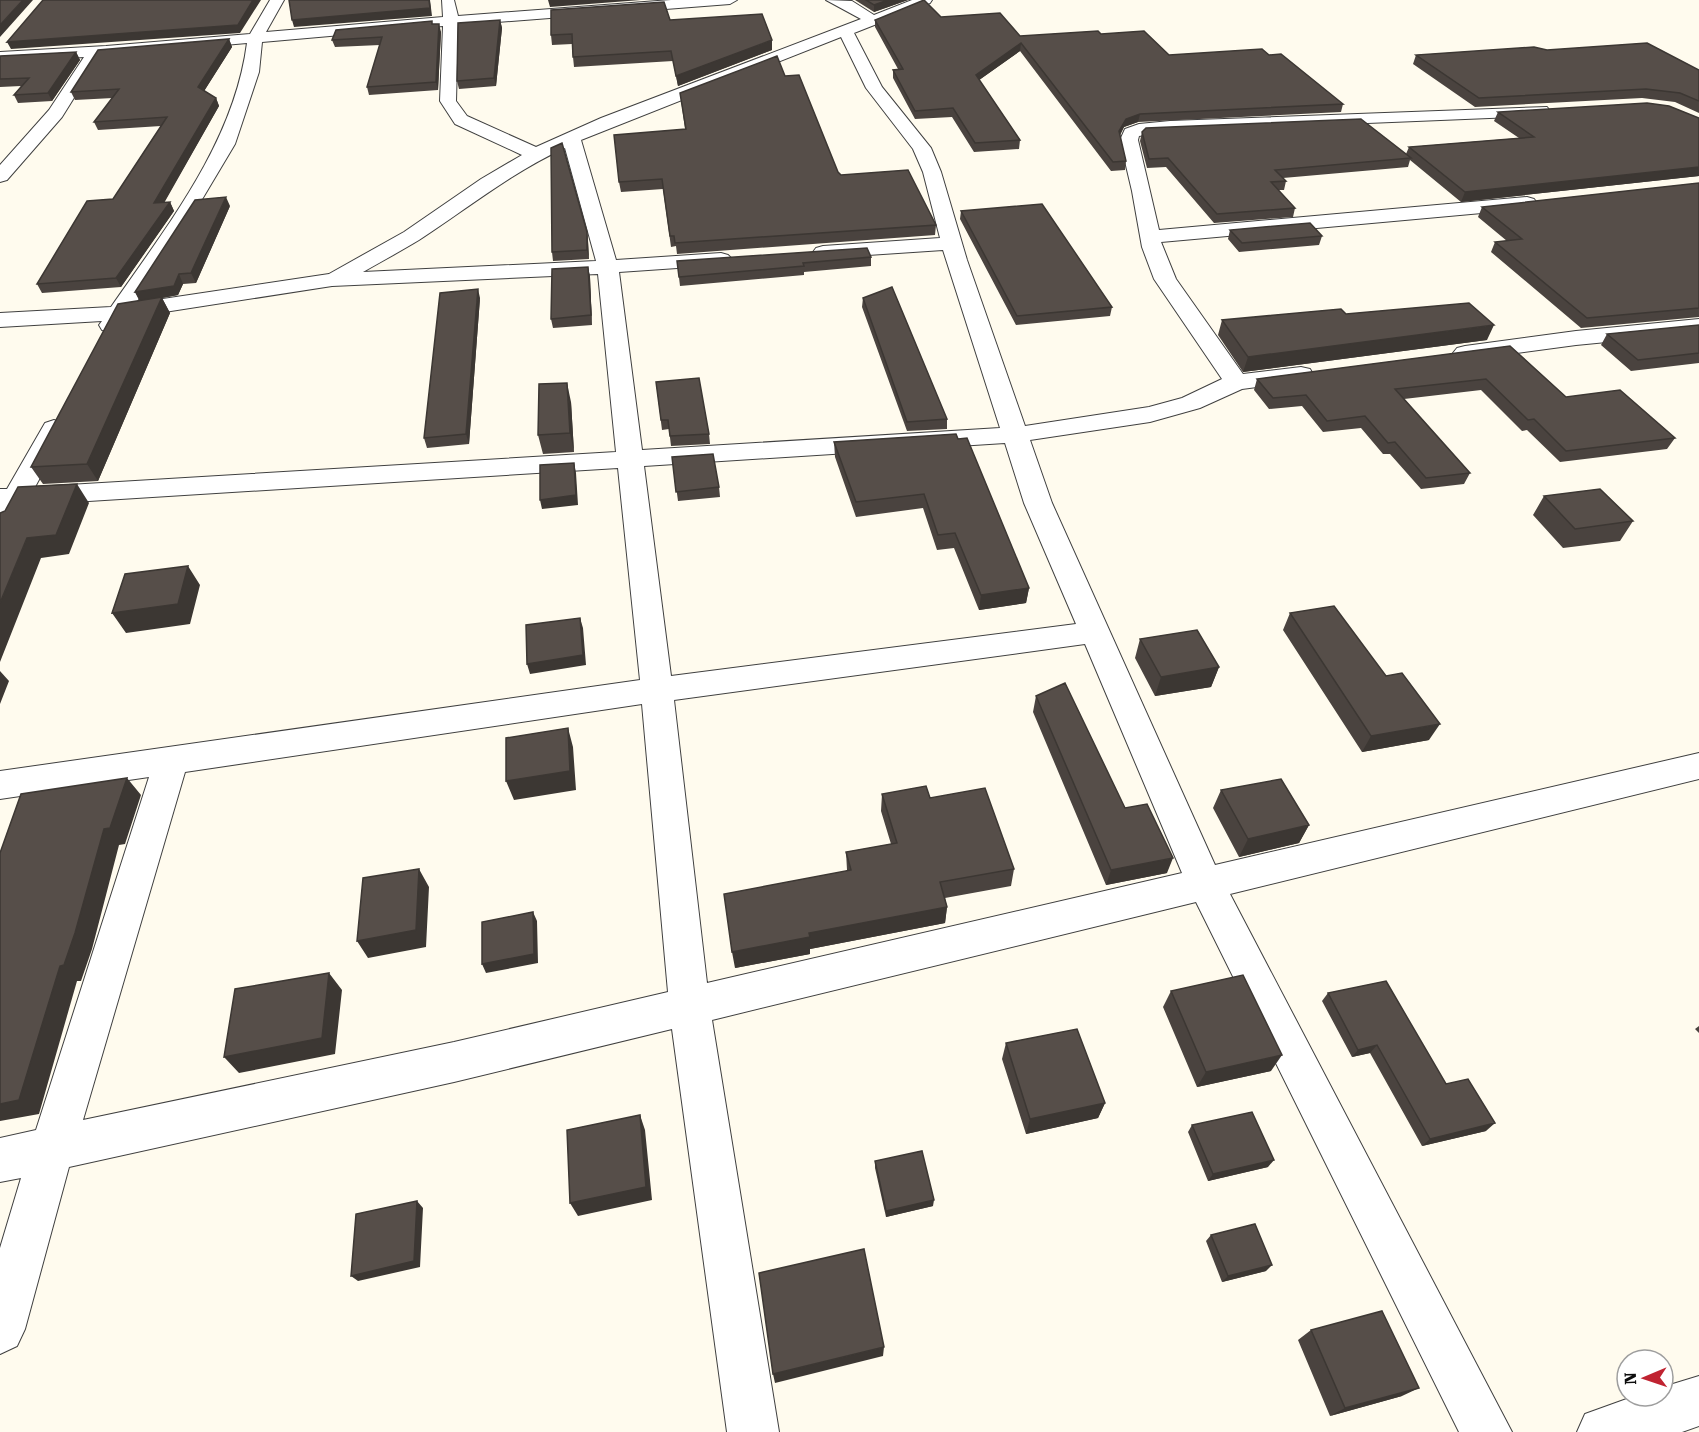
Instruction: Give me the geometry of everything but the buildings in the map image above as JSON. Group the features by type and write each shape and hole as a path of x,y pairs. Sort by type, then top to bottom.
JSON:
{"street":[{"path":"100,344 117,313 172,233 226,144 251,72 255,38 277,0"},
{"path":"448,0 451,21 448,101 461,120 536,154"},
{"path":"0,57 95,52 451,21 730,0"},
{"path":"332,280 411,236 488,183 536,154 850,16 925,0"},
{"path":"850,16 874,88 922,148 932,172 952,243 1038,503 1204,883 1486,1432"},
{"path":"0,176 56,113 95,52"},
{"path":"1236,382 1165,279 1150,237 1142,191 1129,140 1131,133 1139,129 1555,110"},
{"path":"571,138 608,267 657,690 689,1005 753,1432"},
{"path":"1150,237 1447,212 1550,200"},
{"path":"798,254 952,243"},
{"path":"0,320 117,313 332,280 608,267 738,258"},
{"path":"1446,355 1576,338 1699,326"},
{"path":"8,498 1015,435 1150,414 1191,403 1236,382 1328,370"},
{"path":"0,526 8,498 67,405"},
{"path":"0,785 657,690 1096,632"},
{"path":"0,1329 52,1149 171,760"},
{"path":"0,1160 454,1062 1699,766"},
{"path":"1603,1432 1699,1401"}]}
